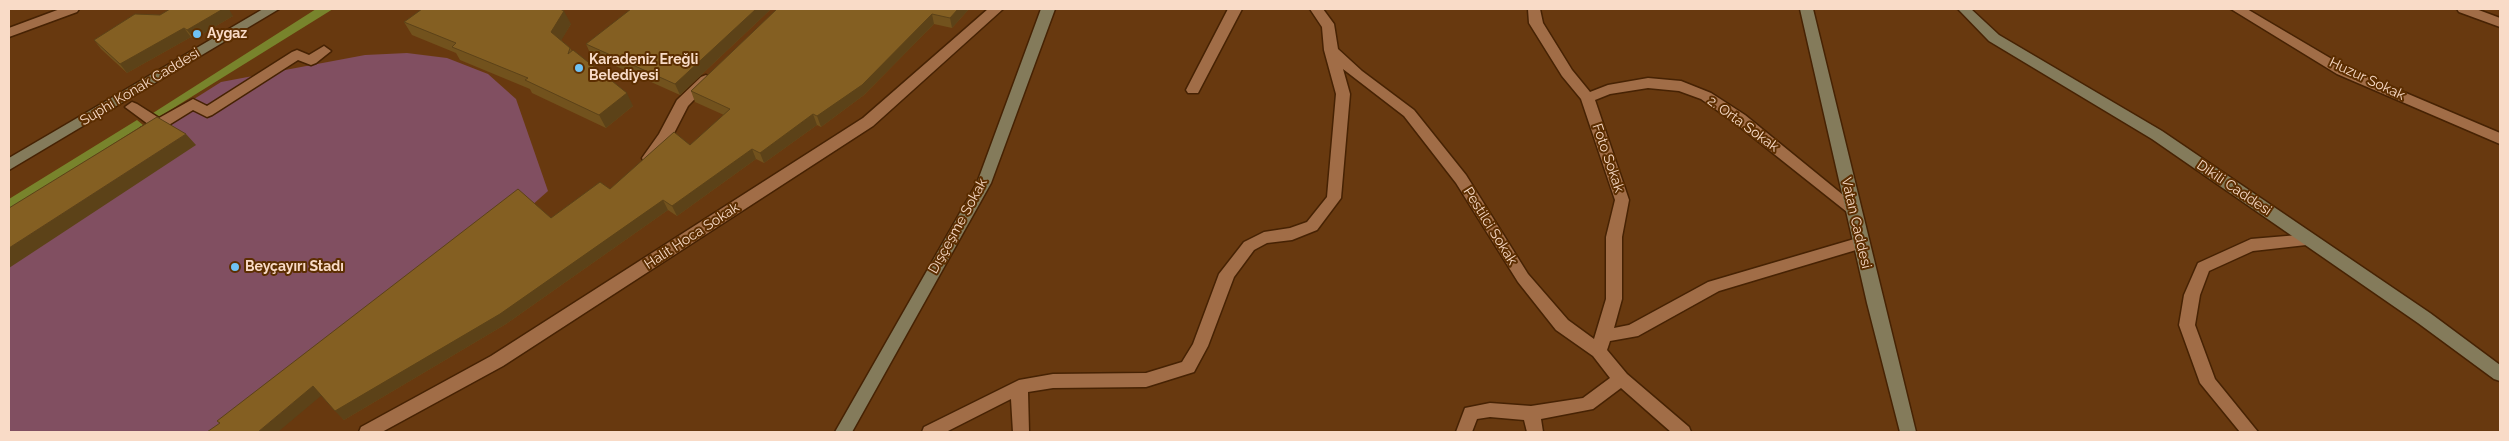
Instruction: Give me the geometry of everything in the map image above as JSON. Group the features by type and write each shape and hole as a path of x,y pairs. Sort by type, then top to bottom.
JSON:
{"street":[{"path":"9,33 72,9"},
{"name":"Suphi Konak Caddesi","path":"9,165 272,9"},
{"name":"Halit Hoca Sokak","path":"367,432 497,361 868,122 996,9"},
{"name":"Dışçeşme Sokak","path":"843,432 984,182 1048,9"},
{"path":"1193,90 1235,9"},
{"path":"930,432 1019,387 1053,381 1146,380 1188,367 1200,346 1228,274 1249,246 1264,238 1292,234 1312,226 1334,198 1343,94 1331,50 1329,27 1316,9"},
{"name":"Foto Sokak","path":"1534,9 1536,23 1568,73 1588,98 1622,200 1614,237 1614,299 1601,344"},
{"name":"Dikili Caddesi","path":"1964,9 1994,38 2156,135 2310,240 2500,374"},
{"name":"Huzur Sokak","path":"2238,9 2342,71 2500,140"},
{"path":"2464,9 2500,23"},
{"name":"Vatan Caddesi","path":"1807,10 1852,208 1908,432"},
{"name":"Pestilci Sokak","path":"1331,50 1357,74 1409,113 1461,180 1523,278 1562,325 1601,344 1621,379 1683,432"},
{"path":"133,140 193,104 206,112 297,55 311,60 324,52"},
{"path":"649,158 664,137 682,103 716,71"},
{"name":"2. Orta Sokak","path":"1588,98 1608,90 1648,83 1680,86 1706,96 1740,119 1852,208"},
{"path":"132,107 158,124"},
{"path":"2250,432 2208,383 2187,325 2192,295 2203,267 2243,248 2251,245 2310,240"},
{"path":"1601,344 1632,331 1714,286 1861,243"},
{"path":"1464,432 1471,413 1490,410 1531,413 1586,404 1621,379"},
{"path":"1019,387 1021,432"},
{"path":"1531,413 1535,432"}],"shaded area":[{"path":"316,9 333,9 159,117 153,113"},
{"name":"Beyçayırı Stadı","path":"407,53 447,58 488,74 516,99 548,191 275,432 9,432 9,216 221,82 365,55"},
{"path":"137,120 143,125 9,210 9,199"}],"building":[{"path":"170,9 223,9 187,30 184,28 120,64 94,40 135,14 160,15"},
{"path":"422,9 560,9 564,11 551,32 570,48 568,54 573,50 627,93 599,115 525,80 528,78 452,47 456,43 404,22"},
{"path":"631,9 756,9 675,84 586,44"},
{"path":"777,9 958,9 950,18 932,14 862,85 817,116 813,114 760,153 752,149 672,206 663,200 500,314 335,411 313,386 258,432 207,432 220,423 217,421 518,189 551,218 600,182 610,189 674,132 690,145 730,109 691,91"},
{"path":"157,117 186,134 9,248 9,208"}],"place":[{"name":"Aygaz","path":"197,34"},
{"name":"Karadeniz Ereğli Belediyesi","path":"579,68"},
{"name":"Beyçayırı Stadı","path":"235,267"}]}
